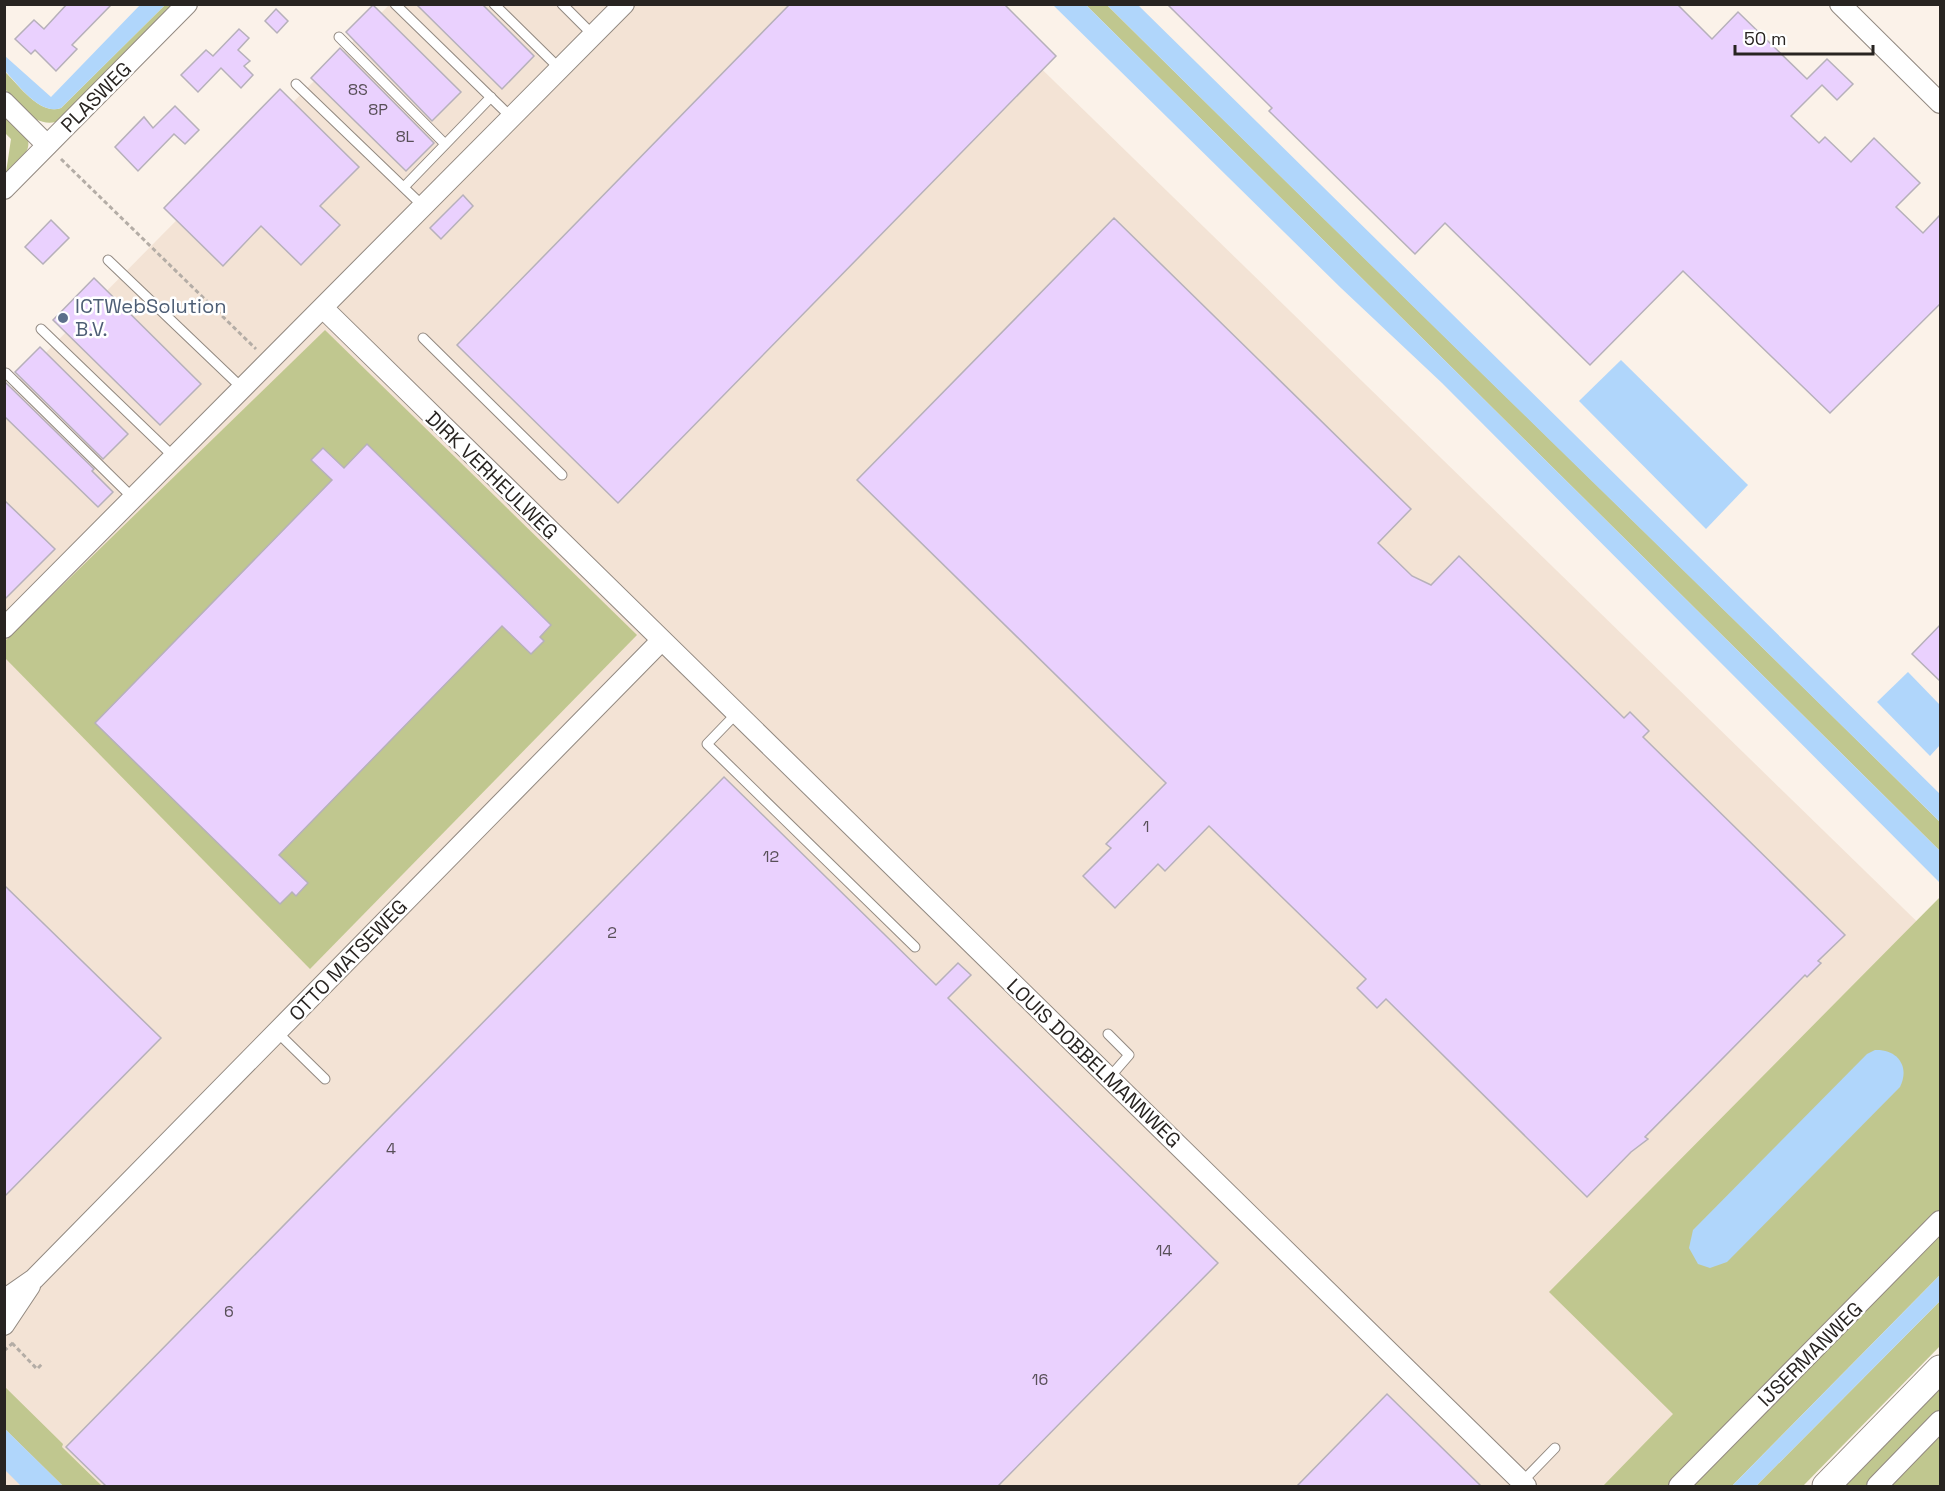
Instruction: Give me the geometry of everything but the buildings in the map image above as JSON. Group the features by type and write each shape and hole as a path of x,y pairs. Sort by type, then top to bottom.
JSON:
{"main road":[{"path":"1826,1486 1941,1369"}],"street":[{"name":"PLASWEG","path":"4,189 187,4"},
{"path":"4,628 324,309 624,4"},
{"path":"1840,4 1941,103"},
{"path":"4,102 47,145"},
{"name":"DIRK VERHEULWEG","path":"324,309 661,641"},
{"name":"LOUIS DOBBELMANNWEG","path":"661,641 1524,1484"},
{"name":"OTTO MATSEWEG","path":"4,1300 34,1279 661,641"},
{"name":"IJSERMANWEG","path":"1679,1486 1941,1221"},
{"name":"OTTO MATSEWEG","path":"4,1325 34,1279"},
{"path":"1876,1486 1941,1421"}],"lane":[{"path":"395,4 512,118"},
{"path":"494,4 560,69"},
{"path":"562,4 593,35"},
{"path":"339,37 445,144"},
{"path":"297,84 424,207"},
{"path":"404,187 491,97"},
{"path":"108,260 244,389"},
{"path":"41,329 175,458"},
{"path":"423,338 562,475"},
{"path":"6,373 134,499"},
{"path":"736,714 707,744 915,946"},
{"path":"277,1032 325,1079"},
{"path":"1108,1034 1129,1055 1109,1078"},
{"path":"1524,1484 1556,1448"}],"path":[{"path":"47,145 270,363"},
{"path":"12,1343 37,1369 42,1364"}],"shaded area":[{"path":"389,5 976,5 1940,944 1642,1486 5,1486 5,394"}],"green space":[{"path":"165,5 176,5 62,120 53,123 37,120 23,109 5,89 4,71 37,103 53,109 61,108"},
{"path":"1086,5 1107,5 1940,822 1940,851"},
{"path":"4,109 22,130 29,144 23,158 5,179 11,139 5,133"},
{"path":"325,330 637,635 310,969 5,658 5,641"},
{"path":"1940,897 1940,1210 1669,1486 1603,1486 1673,1414 1549,1292"},
{"path":"1940,1231 1940,1275 1732,1486 1690,1486"},
{"path":"1940,1301 1940,1346 1803,1486 1756,1486"},
{"path":"1940,1377 1940,1409 1865,1486 1833,1486"},
{"path":"4,1386 102,1486 63,1486 5,1429"},
{"path":"1940,1436 1940,1486 1891,1486"}],"water":[{"path":"140,5 165,5 61,108 53,109 37,103 5,71 5,56 51,97"},
{"path":"1053,5 1086,5 1940,851 1940,883 1442,383 1341,288"},
{"path":"1107,5 1138,5 1940,794 1940,822 1315,210"},
{"path":"1621,360 1748,485 1706,529 1579,401"},
{"path":"1908,672 1940,705 1940,745 1930,756 1877,702"},
{"path":"1875,1050 1890,1053 1900,1061 1904,1073 1900,1087 1727,1262 1710,1268 1698,1264 1689,1248 1693,1230 1867,1054"},
{"path":"1940,1275 1940,1301 1756,1486 1732,1486"},
{"path":"4,1429 63,1486 21,1486 5,1470"}],"place":[{"name":"ICTWebSolution B.V.","path":"63,318"}]}
